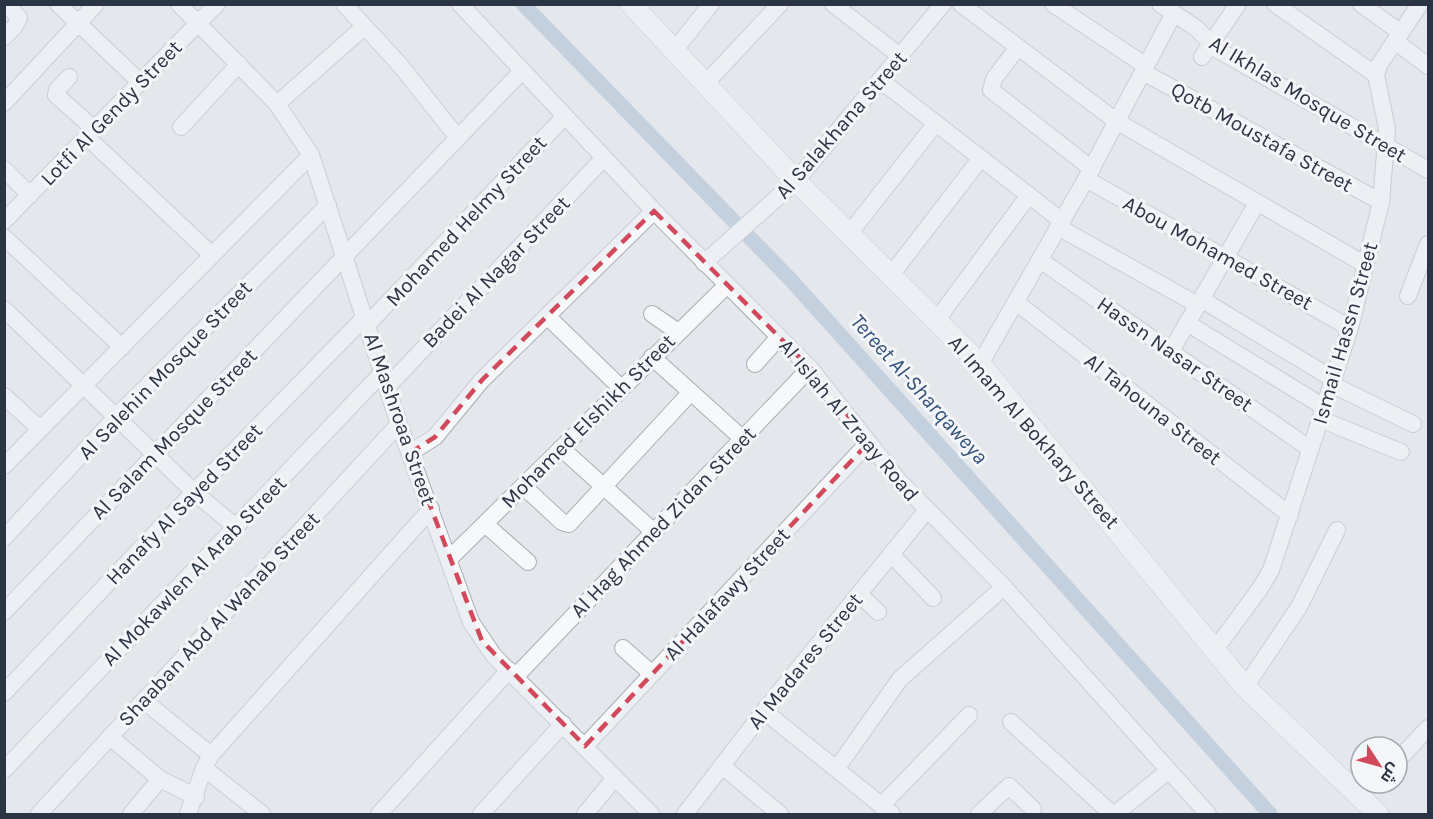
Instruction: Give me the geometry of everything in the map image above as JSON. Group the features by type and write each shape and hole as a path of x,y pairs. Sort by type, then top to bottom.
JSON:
{"street":[{"path":"4,37 15,26 19,18 7,4"},
{"path":"58,4 140,82"},
{"path":"4,103 96,4"},
{"name":"Al Mashroaa Street","path":"180,4 277,104 311,155 399,424 471,622 494,656 651,814"},
{"name":"Lotfi Al Gendy Street","path":"4,221 217,4"},
{"path":"344,4 400,65 458,138"},
{"name":"Al Islah Al Zraay Road","path":"460,4 521,72 654,211 810,369 927,510 1004,587 1167,772 1208,814"},
{"path":"674,51 711,4"},
{"path":"705,84 780,4"},
{"path":"833,4 900,56"},
{"path":"961,4 1116,121 1366,265"},
{"name":"Qotb Moustafa Street","path":"1053,4 1144,69 1381,202"},
{"path":"1206,50 1238,4"},
{"path":"1275,4 1376,75 1379,65 1420,4"},
{"path":"1360,4 1428,66"},
{"name":"Al Salakhana Street","path":"705,263 796,181 940,6"},
{"name":"Al Imam Al Bokhary Street","path":"641,8 674,51 796,181 980,364 1245,687 1349,775"},
{"path":"980,364 1089,174 1144,69 1167,9"},
{"name":"Al Ikhlas Mosque Street","path":"1167,9 1196,28 1206,50 1428,170"},
{"path":"277,104 364,27"},
{"name":"Abou Mohamed Street","path":"1018,47 994,79 991,90 994,95 1089,174 1350,328"},
{"path":"181,127 238,64"},
{"name":"Al Salam Mosque Street","path":"4,612 521,72"},
{"name":"Ismail Hassn Street","path":"1214,651 1266,580 1290,515 1350,328 1381,202 1387,148 1386,114 1376,75"},
{"path":"69,76 56,95 90,133 212,255"},
{"path":"880,80 1029,195 1060,224 1199,302 1332,382 1413,424"},
{"name":"Mohamed Helmy Street","path":"366,321 564,117"},
{"path":"849,234 936,123"},
{"path":"4,466 311,155"},
{"name":"Badei Al Nagar Street","path":"385,379 604,158"},
{"path":"891,275 981,158"},
{"path":"4,169 30,195"},
{"path":"936,321 1029,195"},
{"path":"1171,351 1257,203"},
{"name":"Al Salehin Mosque Street","path":"4,538 117,416 328,206"},
{"path":"410,453 435,437 482,380 654,211"},
{"path":"4,237 122,347"},
{"path":"1408,296 1428,244"},
{"name":"Hassn Nasar Street","path":"1040,260 1310,449"},
{"name":"Mohamed Elshikh Street","path":"450,559 727,285"},
{"name":"Al Tahouna Street","path":"1017,303 1290,515"},
{"path":"4,309 157,453 194,492 236,527"},
{"path":"652,314 678,332"},
{"path":"547,316 621,388"},
{"name":"Hanafy Al Sayed Street","path":"4,693 194,492 366,321"},
{"path":"1187,323 1322,413 1401,453"},
{"path":"755,364 779,337"},
{"path":"652,357 742,439"},
{"name":"Al Hag Ahmed Zidan Street","path":"379,814 513,673 654,532 810,369"},
{"name":"Al Mokawlen Al Arab Street","path":"4,770 236,527 385,379"},
{"path":"523,486 566,524 573,521 691,392"},
{"path":"4,396 40,429"},
{"name":"Shaaban Abd Al Wahab Street","path":"39,814 399,424"},
{"name":"Al Halafawy Street","path":"585,746 869,442"},
{"path":"561,448 654,532"},
{"path":"188,814 208,761 431,509"},
{"name":"Al Madares Street","path":"685,814 764,711 927,510"},
{"path":"485,524 528,562"},
{"path":"1245,687 1299,607 1337,530"},
{"path":"891,554 933,598"},
{"path":"837,768 900,680 1004,587"},
{"path":"859,594 878,612"},
{"path":"623,648 652,674"},
{"path":"144,701 262,814"},
{"path":"764,711 886,810 969,716"},
{"path":"1011,722 1113,814 1167,772"},
{"path":"481,814 563,724"},
{"path":"1409,748 1428,728"},
{"path":"110,737 160,779 196,797"},
{"path":"722,766 780,814"},
{"path":"585,814 615,778"},
{"path":"131,814 160,779"},
{"path":"979,814 1009,786 1033,809"},
{"name":"Al Imam Al Bokhary Street","path":"1368,795 1378,814"}],"highlighted area":[{"path":"654,211 810,368 869,442 585,746 482,641 410,453 435,437 482,380"}],"waterway":[{"name":"Tereet Al-Sharqaweya","path":"523,4 791,280 1270,814"}]}
